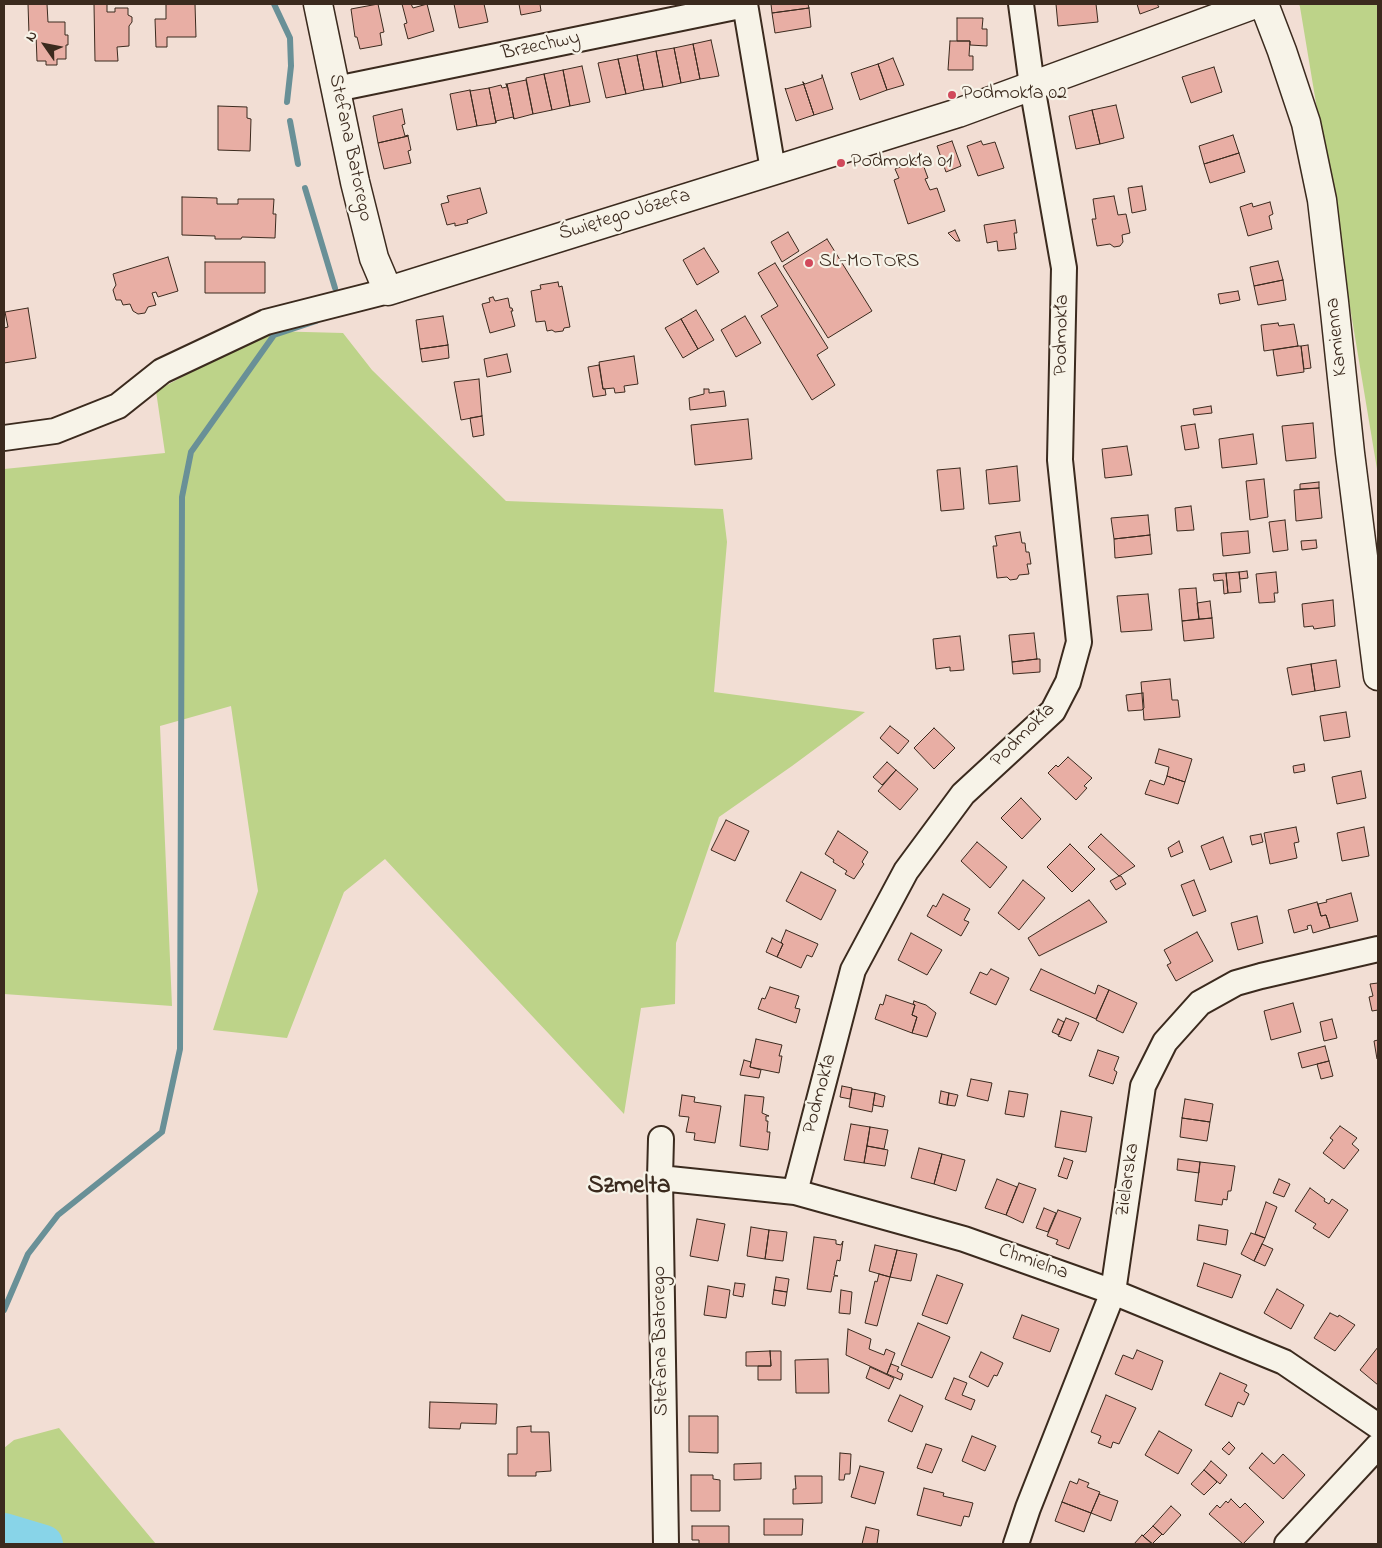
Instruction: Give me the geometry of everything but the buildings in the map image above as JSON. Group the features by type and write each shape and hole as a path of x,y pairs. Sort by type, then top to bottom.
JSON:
{"street":[{"name":"Stefana Batorego","path":"318,4 355,182 374,258 388,290"},
{"name":"Podmokła","path":"795,1192 853,970 906,871 963,794 1053,711 1068,682 1079,642 1060,460 1064,268 1032,86 1021,4"},
{"name":"Świętego Józefa","path":"4,438 55,431 118,406 162,371 266,322 388,290 948,116 1255,4"},
{"name":"Kamienna","path":"1264,4 1306,123 1322,200 1350,453 1378,676"},
{"name":"Brzechwy","path":"336,89 745,5"},
{"path":"745,5 773,170"},
{"name":"Zielarska","path":"1016,1544 1028,1508 1113,1292 1143,1086 1165,1042 1200,1003 1236,983 1378,949"},
{"name":"Stefana Batorego","path":"661,1139 666,1544"},
{"name":"Chmielna","path":"660,1178 795,1192 964,1239 1113,1292 1284,1362 1378,1426"},
{"path":"1287,1544 1378,1446"}],"green space":[{"path":"1299,4 1378,4 1378,475 1300,7"},
{"path":"268,331 343,333 372,370 506,501 723,509 727,542 714,692 865,712 719,817 676,943 675,1004 641,1008 624,1114 385,859 344,892 287,1038 213,1030 258,891 231,706 160,726 172,1006 4,994 4,469 165,453 156,391"},
{"path":"59,1428 156,1544 4,1544 4,1448 14,1440"}],"waterway":[{"path":"274,4 290,38 291,66 287,102"},
{"path":"290,121 298,164"},
{"path":"305,188 335,288"},
{"path":"4,1310 28,1254 58,1215 162,1132 180,1049 182,497 191,452 274,335 316,321"},
{"path":"4,1532 44,1544"}],"place":[{"name":"Podmokła 02","path":"952,95"},
{"name":"Podmokła 01","path":"841,163"},
{"name":"SL-MOTORS","path":"809,263"}],"district":[{"name":"Szmelta","path":"629,1188"}]}
